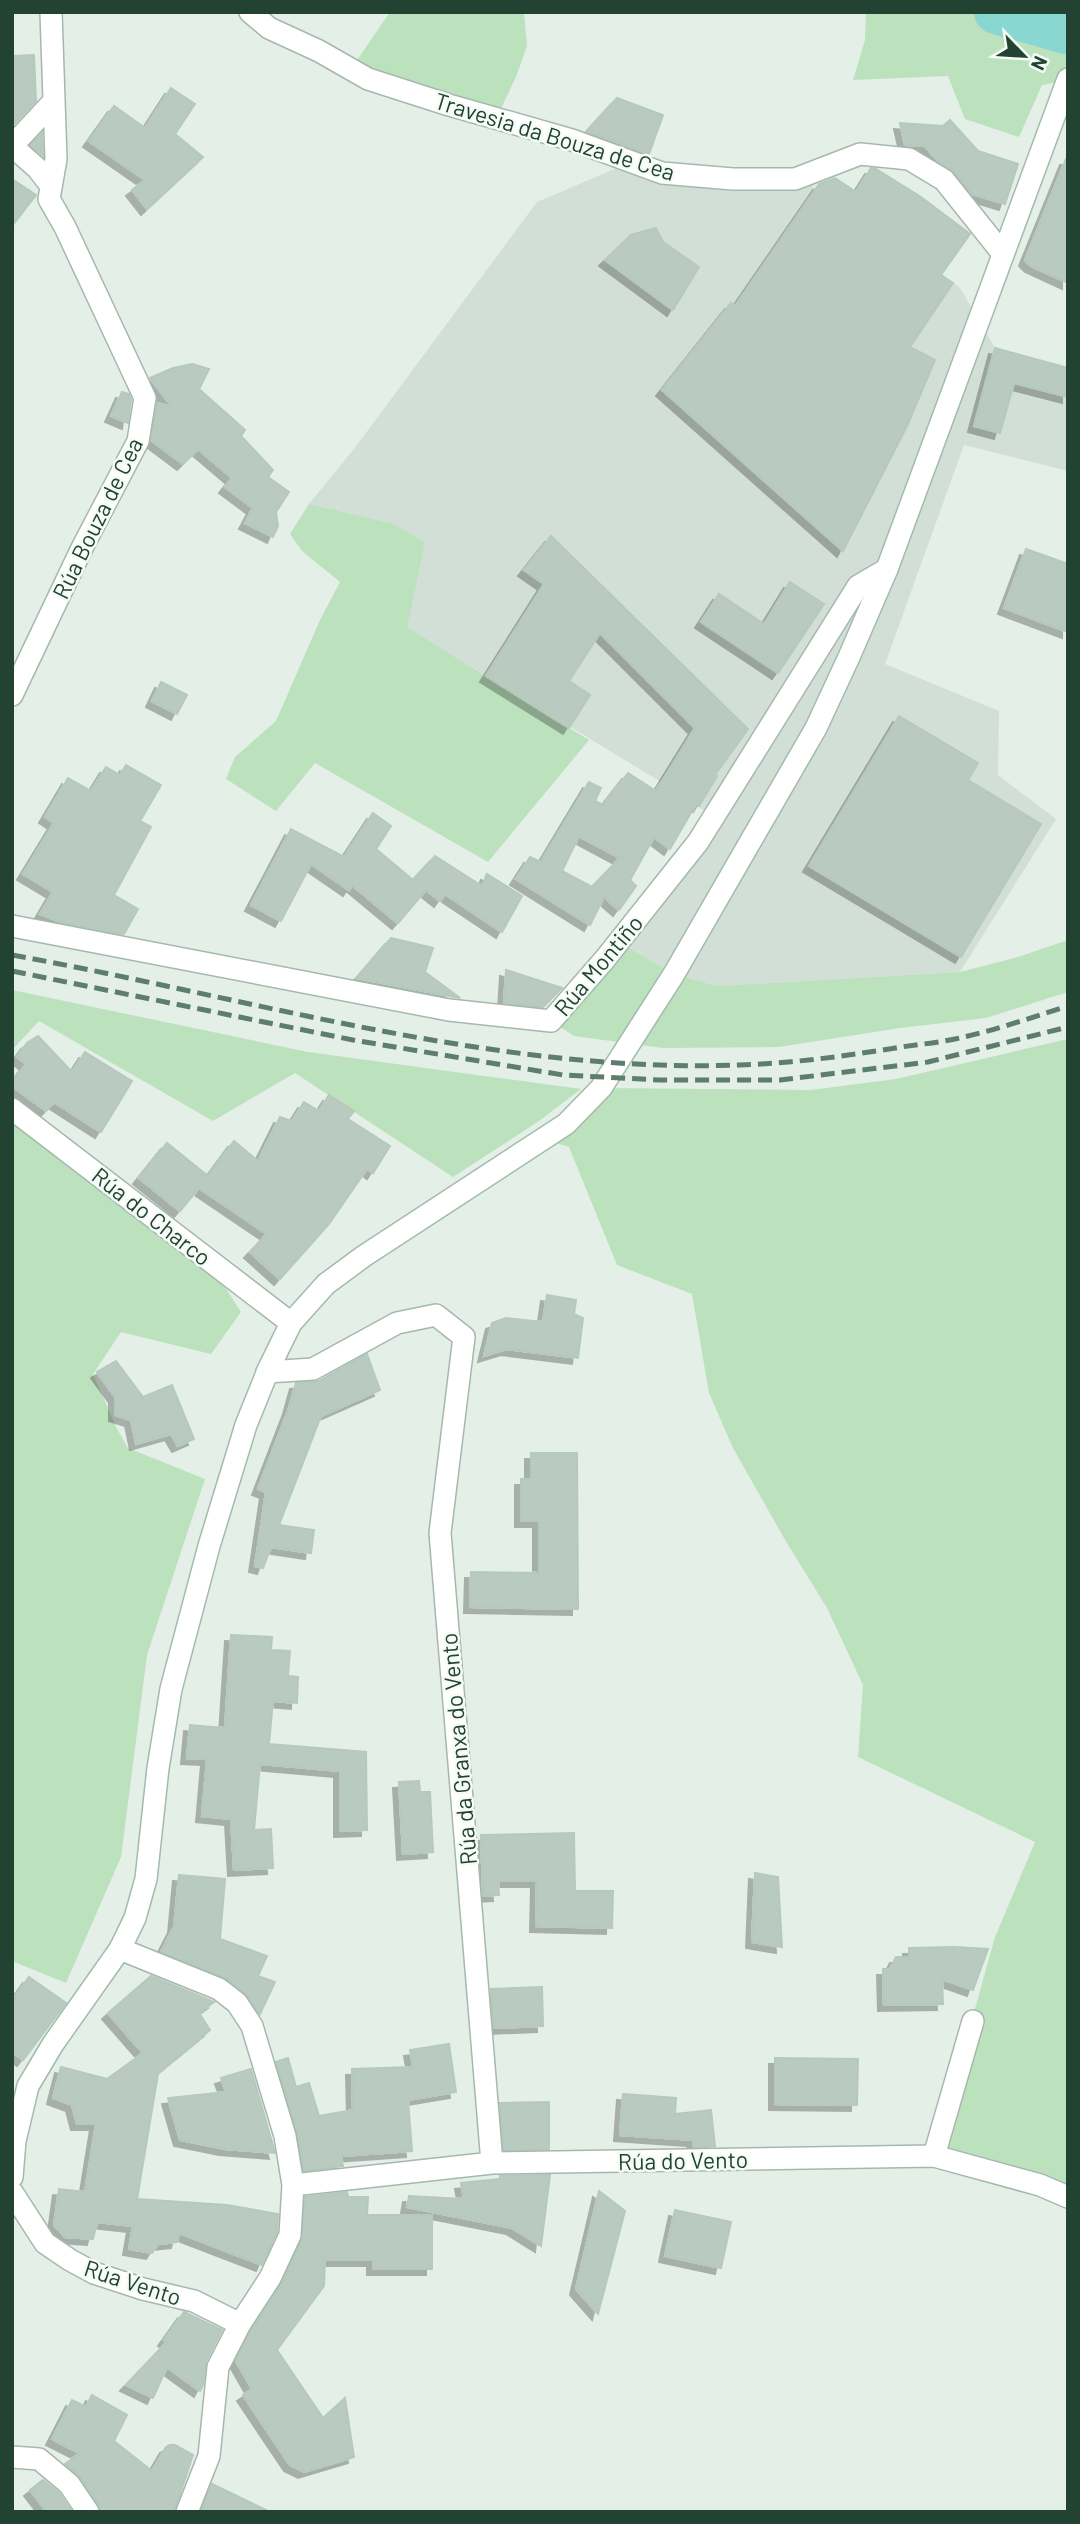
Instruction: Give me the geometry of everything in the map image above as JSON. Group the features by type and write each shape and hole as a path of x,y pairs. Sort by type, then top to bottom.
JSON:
{"street":[{"name":"Rúa Bouza de Cea","path":"12,695 82,548 138,440 145,398 65,228 48,199 56,159 51,12"},
{"name":"Travesia da Bouza de Cea","path":"250,12 269,27 368,79 449,106 572,140 662,173 733,179 795,179 860,154 909,159 944,180 1003,254"},
{"path":"12,2177 15,2141 28,2086 53,2043 120,1949 135,1918 146,1879 170,1689 188,1617 246,1425 267,1372 291,1323 326,1284 363,1256 566,1124 601,1088 674,974 816,728 887,569 1068,79"},
{"name":"Rúa Bouza de Cea","path":"51,186 38,169 12,146 54,101"},
{"name":"Rúa Montiño","path":"12,926 449,1010 551,1021 605,959 698,842 858,586 887,569"},
{"name":"Rúa do Charco","path":"12,1109 291,1323"},
{"name":"Rúa da Granxa do Vento","path":"267,1372 313,1369 397,1323 436,1315 464,1337 440,1533 492,2163"},
{"path":"120,1949 219,1989 236,2003 252,2026 285,2136 293,2185 289,2235 270,2278 240,2324 218,2367 209,2456 187,2512"},
{"path":"934,2156 973,2021"},
{"name":"Rúa do Vento","path":"293,2185 492,2163 934,2156 1040,2185 1068,2197"},
{"name":"Rúa Vento","path":"12,2192 45,2243 70,2260 94,2273 143,2289 194,2301 240,2324"},
{"path":"12,2457 39,2459 69,2484 88,2512"}],"shaded area":[{"path":"631,162 807,174 815,190 960,288 995,348 1068,368 1068,471 964,445 885,664 999,711 998,775 1056,819 960,972 717,986 674,974 619,942 714,817 406,627 391,523 309,504 357,445 537,202"}],"green space":[{"path":"390,12 524,12 527,46 496,119 351,69"},
{"path":"866,12 1068,12 1068,80 1042,85 1019,137 965,119 948,76 853,80 865,40"},
{"path":"309,504 391,523 425,542 407,627 589,740 488,862 315,763 276,811 226,779 235,757 276,721 320,620 340,582 302,551 290,534"},
{"path":"1068,940 1068,992 986,1018 779,1047 663,1048 574,1036 551,1021 619,942 674,974 717,986 960,972"},
{"path":"12,990 308,1052 581,1089 539,1121 453,1177 295,1073 213,1121 39,1021 12,1050"},
{"path":"1068,1039 1068,2198 934,2156 995,1937 1035,1842 858,1757 863,1685 827,1608 733,1448 709,1393 692,1294 617,1265 569,1147 544,1139 601,1088 811,1090 896,1079"},
{"path":"12,1109 206,1258 241,1312 211,1354 121,1332 93,1374 128,1448 205,1479 147,1655 121,1857 66,1983 12,1961"}],"building":[{"path":"34,55 36,101 12,126 12,56"},
{"path":"171,88 195,104 175,134 203,157 147,209 132,190 145,180 89,141 114,106 145,128"},
{"path":"617,98 663,115 649,154 587,131"},
{"path":"950,120 978,151 1018,164 1005,204 972,194 954,171 938,161 925,146 905,145 900,123 943,126"},
{"path":"42,133 43,156 31,145"},
{"path":"1066,159 1068,283 1031,266 1025,260"},
{"path":"871,168 921,197 970,234 941,275 953,283 910,347 935,360 907,426 843,551 662,390 731,303 735,306 819,184 835,178 856,192"},
{"path":"12,179 36,195 12,226"},
{"path":"656,228 663,242 699,267 673,310 605,260 631,235"},
{"path":"995,348 1068,368 1068,397 1014,383 1000,433 974,426"},
{"path":"192,364 209,369 199,389 245,430 241,436 273,470 268,477 289,492 276,512 278,526 273,537 245,523 253,508 225,487 232,478 198,449 183,464 151,440 157,403 172,407 150,378 173,368"},
{"path":"122,392 129,394 131,400 128,423 111,416"},
{"path":"551,536 748,729 715,775 717,776 699,806 696,804 670,849 654,837 630,880 636,886 619,910 604,897 590,925 516,879 530,857 541,862 589,782 601,788 595,801 603,805 628,773 656,791 695,728 600,633 569,681 590,695 569,728 486,676 544,584 524,570","holes":["579,836 620,858 592,887 562,871"]},
{"path":"1026,549 1068,564 1068,632 1004,608"},
{"path":"790,582 824,604 778,673 701,622 719,594 764,624"},
{"path":"161,682 187,695 177,714 152,701"},
{"path":"899,716 978,763 968,780 1041,824 961,957 809,866"},
{"path":"126,765 161,785 140,821 151,827 114,895 138,909 124,934 63,923 40,914 53,892 23,874 54,823 45,817 68,778 91,791 106,767 120,775"},
{"path":"373,813 391,826 376,849 413,880 435,856 482,886 487,874 522,896 502,932 445,894 440,901 426,890 398,923 352,885 349,890 311,864 281,921 251,905 291,829 344,857"},
{"path":"391,938 433,948 425,972 460,998 357,978"},
{"path":"506,970 562,988 543,1007 504,1003"},
{"path":"38,1036 72,1072 85,1052 132,1081 101,1132 54,1102 46,1111 12,1086 12,1082 26,1064 17,1057 27,1043"},
{"path":"329,1095 354,1111 348,1119 390,1146 373,1173 367,1169 329,1224 280,1279 250,1252 267,1234 199,1188 180,1211 139,1178 167,1143 208,1176 234,1141 258,1161 280,1117 292,1121 304,1102 319,1111"},
{"path":"547,1295 576,1300 574,1314 583,1318 578,1358 507,1349 484,1356 492,1323 506,1318 543,1322"},
{"path":"367,1354 380,1390 321,1416 279,1525 314,1530 311,1553 271,1547 263,1568 255,1566 266,1492 258,1489 296,1383 319,1381"},
{"path":"116,1361 143,1397 172,1385 194,1439 178,1446 171,1434 136,1444 131,1420 115,1415 115,1397 97,1372"},
{"path":"531,1453 577,1453 578,1609 470,1607 471,1572 539,1573 539,1521 521,1521 521,1479 531,1479"},
{"path":"231,1635 272,1637 271,1650 290,1651 288,1676 298,1677 297,1703 273,1701 269,1744 366,1752 367,1830 340,1831 340,1771 260,1764 254,1830 271,1829 273,1868 234,1870 231,1819 202,1816 207,1759 187,1758 190,1725 225,1728"},
{"path":"419,1781 420,1792 430,1792 433,1852 403,1854 399,1782"},
{"path":"574,1833 575,1891 613,1891 612,1928 536,1926 537,1881 498,1881 499,1895 483,1896 481,1835"},
{"path":"755,1873 778,1877 782,1947 752,1942"},
{"path":"179,1875 225,1879 220,1939 267,1956 258,1976 275,1982 260,2014 245,1993 227,1978 161,1952 174,1927"},
{"path":"909,1948 988,1949 973,1990 942,1979 943,2004 884,2005 883,1969 890,1969 896,1957 909,1957"},
{"path":"151,1976 214,2002 199,2013 210,2030 160,2071 159,2068 137,2199 227,2205 278,2214 277,2232 262,2265 179,2233 177,2242 158,2244 152,2253 129,2249 133,2226 97,2222 93,2239 65,2237 54,2225 59,2189 85,2192 96,2124 77,2124 72,2105 53,2098 61,2067 107,2079 143,2053 108,2013"},
{"path":"29,1977 66,2003 23,2060 12,2052 12,2001"},
{"path":"542,1987 543,2026 494,2028 491,1989"},
{"path":"449,2044 456,2092 408,2100 412,2151 341,2156 343,2166 304,2171 298,2132 276,2062 288,2058 296,2087 309,2083 319,2116 353,2110 352,2069 413,2067 410,2050"},
{"path":"775,2058 858,2059 857,2105 775,2104"},
{"path":"251,2069 275,2153 225,2149 180,2140 168,2098 226,2092 221,2078"},
{"path":"623,2094 676,2098 675,2114 711,2110 715,2146 694,2147 693,2140 620,2135"},
{"path":"549,2102 549,2149 504,2150 500,2103"},
{"path":"550,2175 541,2246 512,2228 407,2207 409,2196 464,2199 461,2183 500,2179 500,2176"},
{"path":"599,2191 625,2211 598,2314 576,2289"},
{"path":"347,2192 348,2197 368,2197 367,2215 432,2215 432,2269 373,2269 373,2260 325,2260 324,2286 277,2350 323,2418 345,2398 354,2457 304,2472 290,2465 243,2395 252,2389 236,2361 251,2331 282,2284 302,2241 305,2197"},
{"path":"675,2210 731,2222 721,2268 665,2256"},
{"path":"184,2312 222,2330 206,2361 200,2391 167,2367 153,2398 126,2385 167,2342 164,2340"},
{"path":"92,2395 127,2415 114,2441 152,2471 166,2447 170,2445 193,2455 174,2512 101,2512 80,2476 65,2464 80,2453 52,2439 72,2400 86,2407"},
{"path":"43,2480 59,2493 72,2512 47,2512 30,2490"},
{"path":"212,2484 270,2512 201,2512"}],"waterway":[{"path":"996,12 1066,32"}],"railway":[{"path":"12,955 374,1030 557,1058 648,1065 760,1064 861,1053 956,1039 1068,1006"},
{"path":"12,971 353,1040 563,1075 660,1080 780,1080 928,1062 1068,1027"}]}
